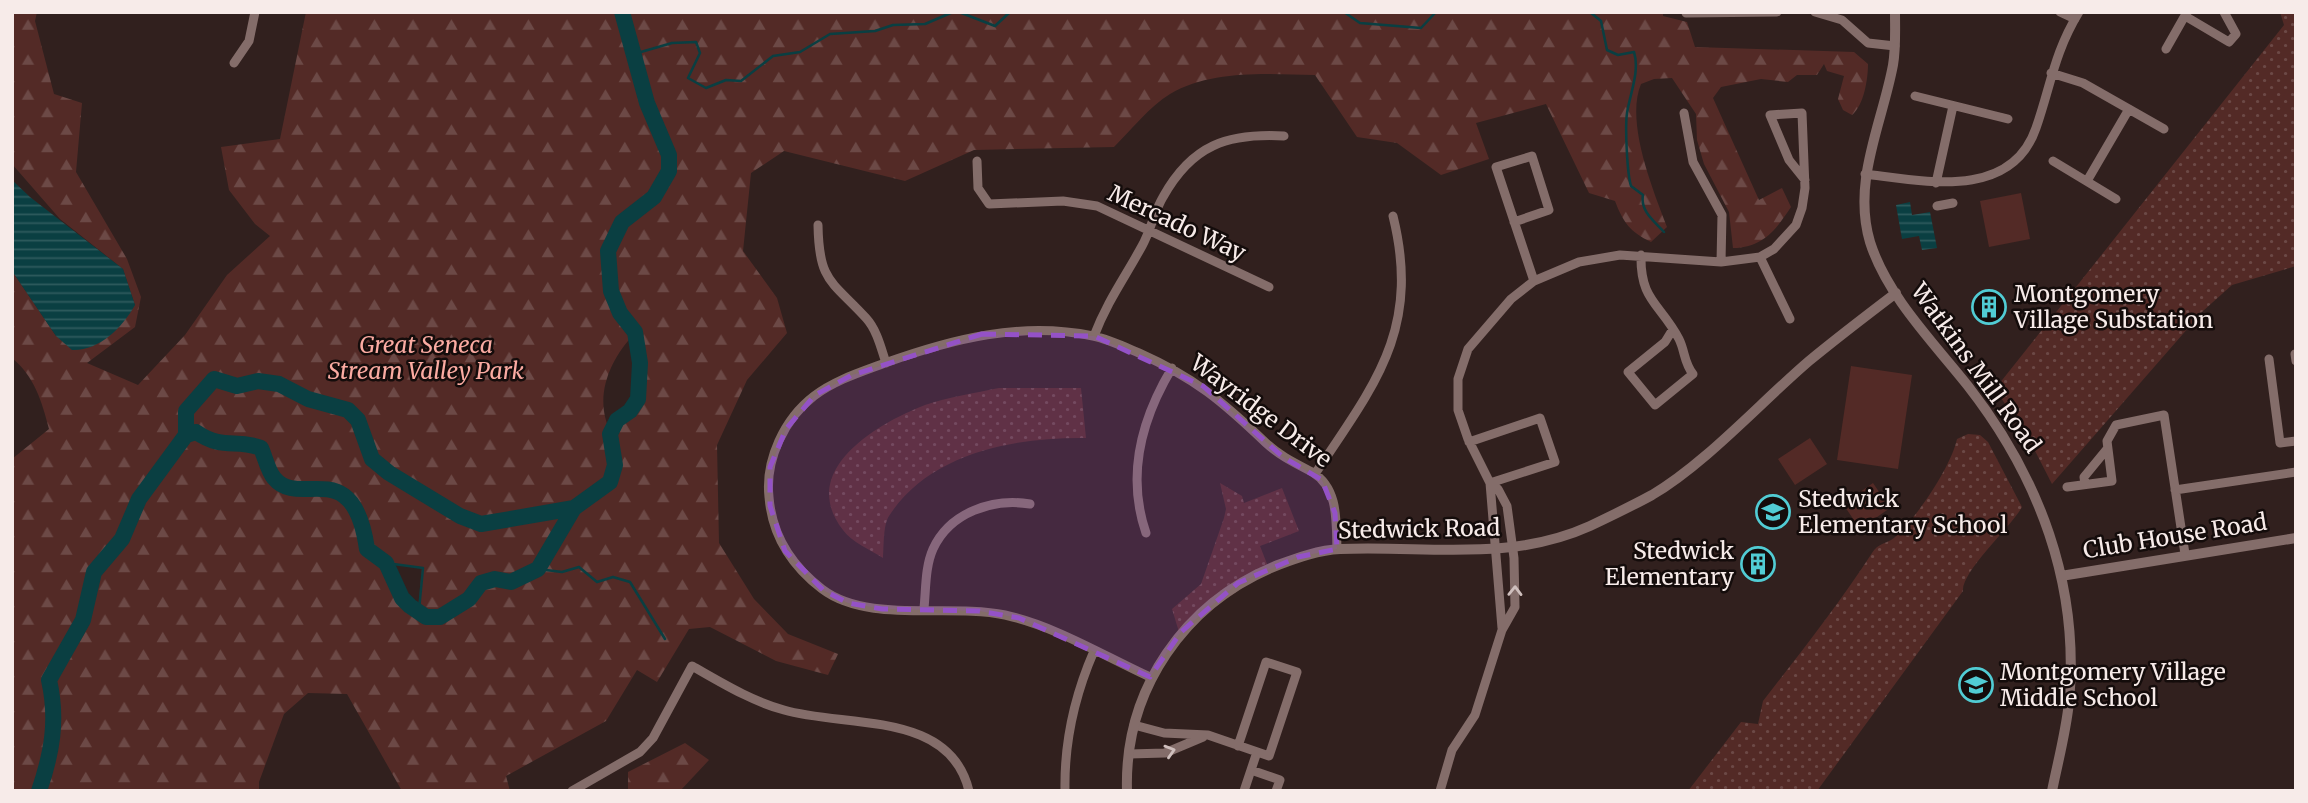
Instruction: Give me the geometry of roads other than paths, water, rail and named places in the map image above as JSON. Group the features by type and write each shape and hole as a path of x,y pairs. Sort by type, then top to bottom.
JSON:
{"street":[{"path":"234,63 249,41 255,12"},
{"path":"1686,13 1777,12"},
{"path":"1815,12 1842,20 1868,43 1895,46"},
{"name":"Watkins Mill Road","path":"1895,12 1895,46 1865,174 1864,208 1870,241 1877,262 1896,293 2012,447 2043,512 2061,576 2067,610 2070,679 2065,729 2052,791"},
{"path":"1865,174 1936,183 1980,178 1999,172 2015,160 2033,136 2061,44 2077,15 2060,12"},
{"path":"2166,48 2186,14 2230,42 2235,34 2224,12"},
{"path":"2051,73 2083,83 2164,129"},
{"path":"1914,96 2008,119"},
{"path":"1936,183 1953,106"},
{"path":"2087,181 2129,109"},
{"path":"1684,113 1693,162 1722,215 1721,262"},
{"path":"1503,630 1490,483 1469,442 1458,410 1457,391 1462,363 1468,349 1488,323 1534,281 1589,260 1642,255 1721,262 1760,257 1785,239 1796,225 1805,180 1802,113 1770,114 1789,160 1805,180"},
{"path":"1094,336 1108,300 1150,229 1163,197 1178,173 1204,149 1235,137 1284,136"},
{"path":"1514,222 1549,210 1532,156 1496,167 1514,222 1534,281"},
{"name":"Mercado Way","path":"977,161 978,188 989,204 1063,201 1083,203 1150,229 1269,287"},
{"path":"2053,161 2116,199"},
{"path":"1937,206 1953,204"},
{"path":"1315,474 1385,363 1400,310 1403,281 1401,247 1393,216"},
{"path":"818,225 818,250 827,279 872,327 886,363"},
{"path":"1642,255 1646,293 1673,328 1681,342 1686,366 1693,374 1655,405 1629,372 1665,342 1673,328"},
{"path":"1760,257 1790,318"},
{"name":"Stedwick Road","path":"1127,791 1133,725 1150,677 1181,632 1202,610 1238,583 1298,557 1337,549 1453,552 1495,550 1512,548 1588,527 1653,494 1688,468 1810,361 1896,293"},
{"name":"Wayridge Drive","path":"1150,677 1019,618 979,611 882,609 848,603 823,590 785,551 770,506 768,484 776,446 803,405 815,395 852,375 936,345 982,334 1034,332 1094,336 1172,368 1203,386 1283,457 1315,474 1330,491 1337,549"},
{"path":"2269,359 2280,443 2296,441"},
{"path":"1146,533 1137,489 1139,453 1151,408 1172,368"},
{"path":"2067,487 2112,481 2107,449 2110,434 2119,422 2164,415 2185,554"},
{"path":"1469,442 1540,418 1555,462 1490,483"},
{"path":"2085,484 2084,477 2107,449"},
{"path":"2175,490 2296,472"},
{"path":"1440,791 1452,750 1475,715 1503,630 1515,607 1507,506 1498,489 1490,483"},
{"path":"924,608 928,570 933,550 942,535 973,510 1008,500 1030,504"},
{"name":"Club House Road","path":"2061,576 2296,538"},
{"path":"1065,791 1067,736 1074,703 1094,651"},
{"path":"1133,725 1164,733 1208,735 1238,746 1257,752 1269,757 1297,672 1266,662 1238,746"},
{"path":"572,791 640,752 653,738 692,666 745,697 786,711 910,731 930,738 959,765 969,791"},
{"path":"1129,754 1165,753 1208,735"},
{"path":"1244,791 1257,752"},
{"path":"1251,770 1280,780 1276,791"}],"water":[{"path":"12,180 123,269 135,305 116,330 91,347 72,350 56,336 12,271"},
{"path":"1910,202 1912,215 1930,212 1937,248 1922,250 1919,236 1902,239 1896,205"}],"waterway":[{"path":"39,791 52,736 53,709 49,680 83,620 94,572 122,539 139,499 186,435 196,432 222,443 261,448 272,475 285,486 325,489 338,492 350,501 360,519 367,549 386,563 402,598 426,617 440,617 469,599 481,583 495,579 511,582 538,569 574,508 610,482 615,465 610,434 617,420 630,411 638,399 640,363 635,332 620,313 611,291 608,251 622,222 654,197 669,171 669,155 647,103 622,12"},
{"path":"634,54 672,43 696,42 700,53 688,78 706,88 726,80 741,81 773,56 800,52 830,34 875,31 893,25 925,24 953,12"},
{"path":"959,12 995,26 1010,12"},
{"path":"1344,12 1360,23 1421,28 1436,12"},
{"path":"1590,12 1601,21 1607,50 1618,55 1634,52 1635,75 1626,120 1630,180 1631,186 1643,195 1644,206 1649,215 1664,232"},
{"path":"186,435 186,411 214,379 237,386 258,381 279,384 308,399 348,410 358,420 372,459 389,473 460,516 481,524 574,508"},
{"path":"386,563 423,568 419,610"},
{"path":"538,569 562,572 579,567 597,582 613,577 630,582 665,639"}],"place":[{"name":"Montgomery Village Substation","path":"1989,307"},
{"name":"Stedwick Elementary School","path":"1773,512"},
{"name":"Stedwick Elementary","path":"1758,564"},
{"name":"Montgomery Village Middle School","path":"1976,685"}],"park label":[{"name":"Great Seneca Stream Valley Park","path":"426,358"}]}
